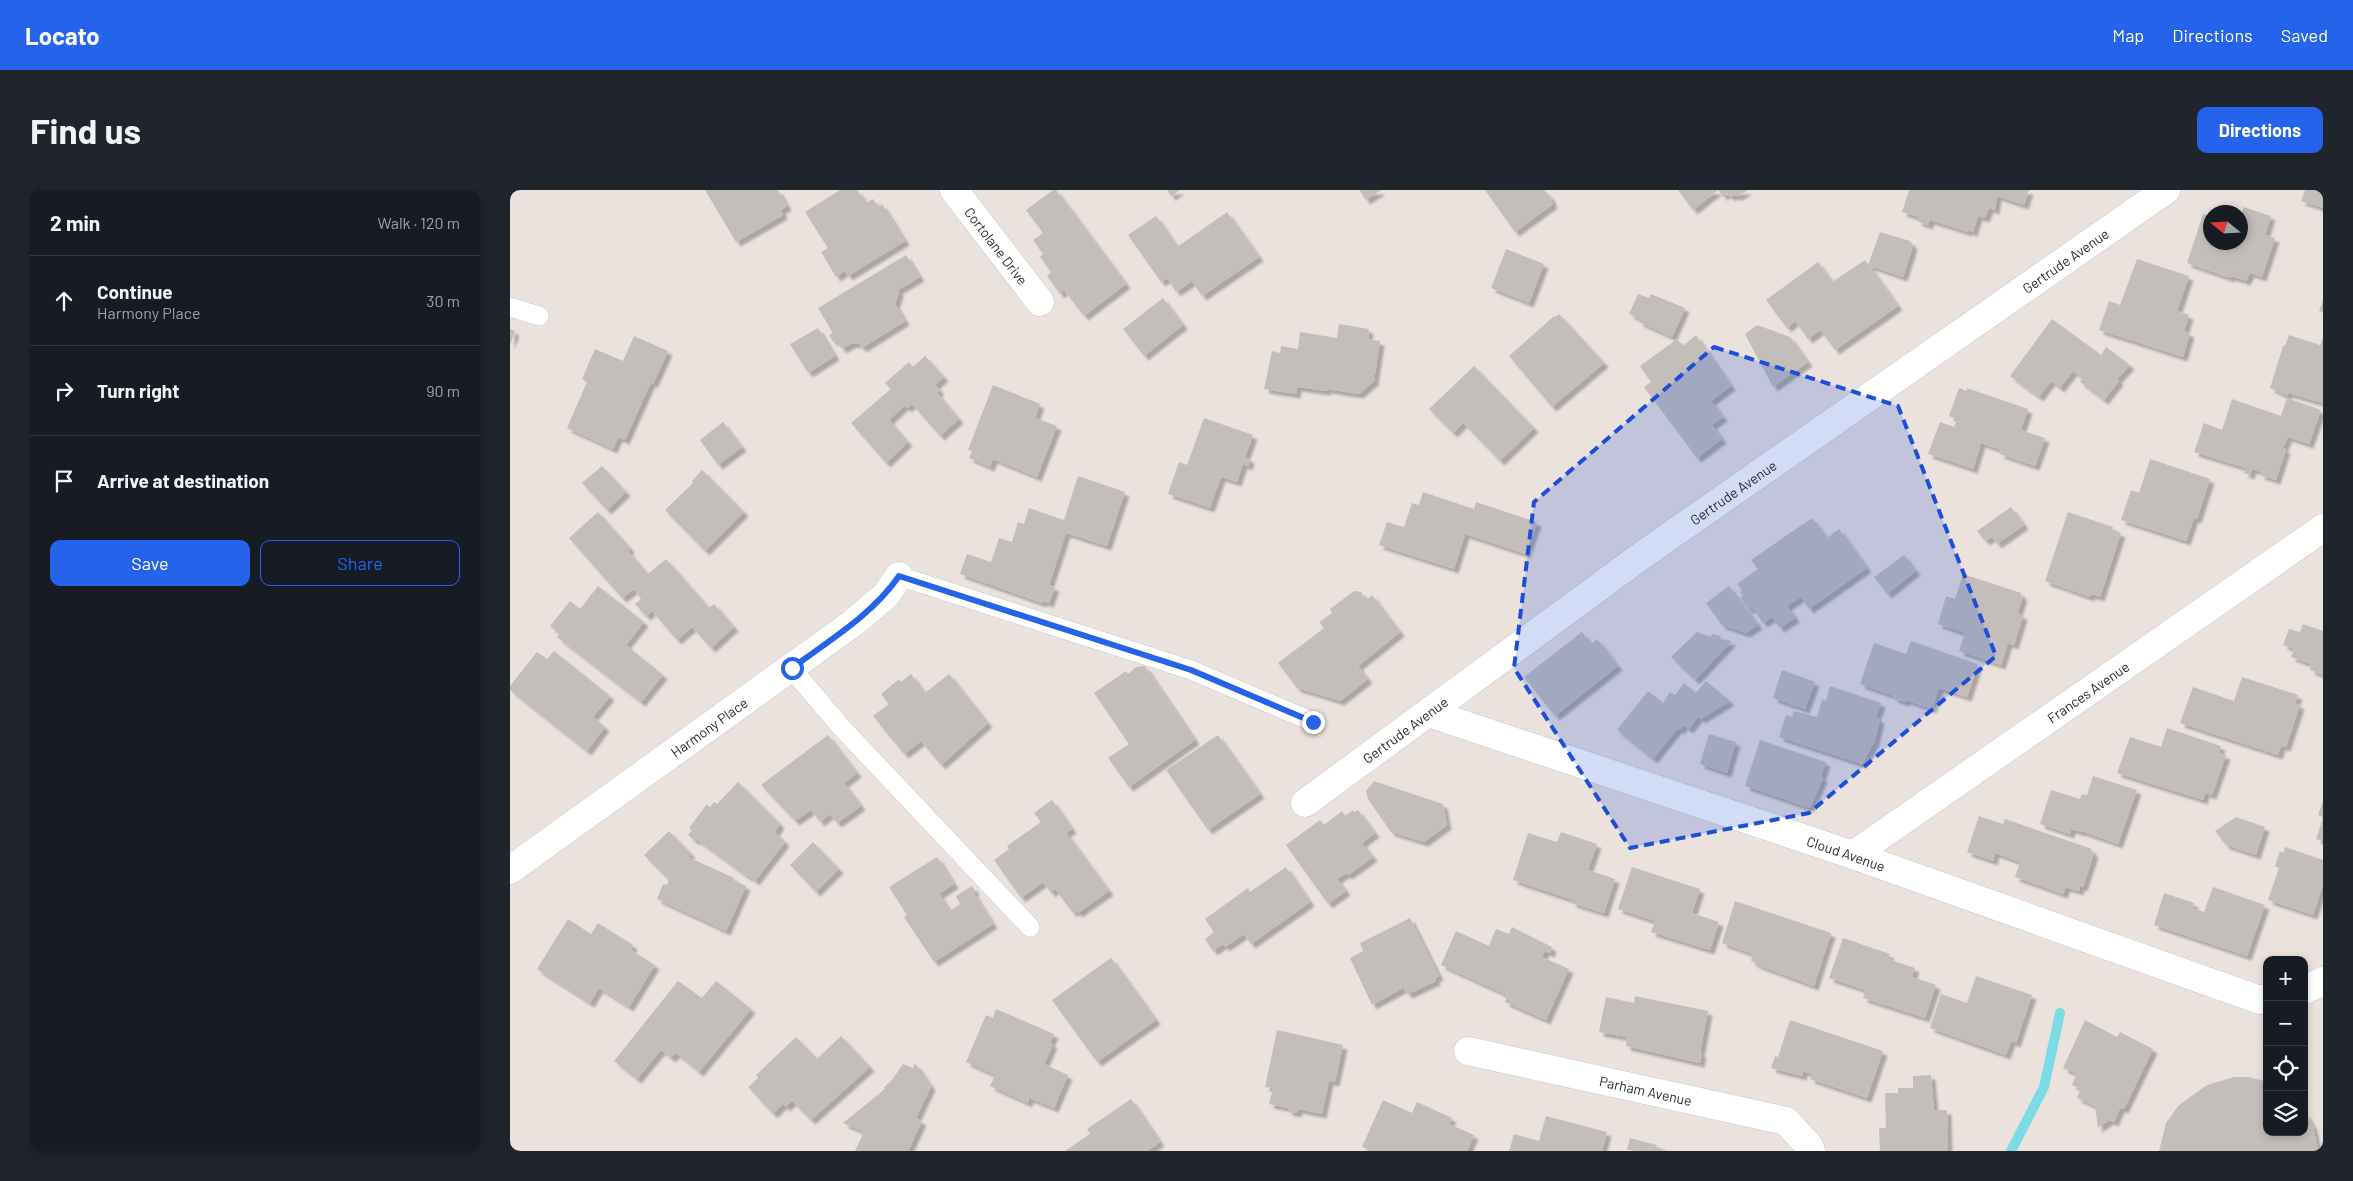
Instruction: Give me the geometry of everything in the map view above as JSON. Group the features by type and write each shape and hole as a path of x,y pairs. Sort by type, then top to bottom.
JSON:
{"street":[{"name":"Cortolane Drive","path":"954,190 1040,302"},
{"name":"Gertrude Avenue","path":"1305,804 1644,554 2166,190"},
{"name":"Frances Avenue","path":"1853,855 2323,528"},
{"name":"Harmony Place","path":"510,870 859,618 886,595 899,576"},
{"name":"Cloud Avenue","path":"1429,713 1853,855 2263,999"},
{"path":"2308,988 2323,981"},
{"name":"Parham Avenue","path":"1468,1050 1786,1121 1809,1146 1810,1151"}],"lane":[{"path":"510,307 539,316"},
{"path":"899,576 1191,670 1313,722"},
{"path":"792,668 841,727 1030,927"}],"highlighted area":[{"path":"1714,347 1898,406 1996,656 1809,813 1630,848 1514,668 1534,502"}],"building":[{"path":"705,190 778,190 787,206 781,210 783,215 736,242"},
{"path":"840,190 857,190 866,203 873,199 878,207 882,204 905,241 848,276 845,271 836,277 821,252 828,248 805,212"},
{"path":"1053,190 1056,190 1126,284 1084,316 1064,290 1060,294 1047,276 1051,272 1040,257 1043,254 1033,240 1043,233 1026,210"},
{"path":"1167,190 1180,190 1171,196"},
{"path":"1359,190 1381,190 1366,200"},
{"path":"1485,190 1544,190 1552,199 1553,204 1515,232"},
{"path":"1678,190 1718,190 1693,210"},
{"path":"1718,190 1748,190 1738,196 1733,195 1730,197 1727,193 1723,196"},
{"path":"1909,190 2029,190 2024,205 1997,196 1995,210 1989,208 1985,218 1978,216 1973,232 1968,230 1968,232 1930,220 1928,225 1917,221 1919,217 1902,212"},
{"path":"2305,190 2323,190 2323,208 2301,201"},
{"path":"2248,208 2271,216 2265,235 2275,238 2262,277 2250,273 2246,281 2231,276 2230,278 2187,263 2203,214 2203,250 2248,250"},
{"path":"1227,212 1259,257 1202,296 1192,281 1176,292 1167,278 1161,282 1128,235 1156,216 1177,247"},
{"path":"1880,232 1910,241 1913,246 1903,277 1868,265"},
{"path":"1506,249 1544,264 1529,303 1491,288"},
{"path":"906,255 920,277 898,290 899,293 895,304 905,321 862,348 859,344 852,343 842,349 836,340 833,342 829,335 833,333 818,308"},
{"path":"2137,259 2189,276 2177,311 2189,315 2184,331 2190,333 2183,357 2099,330 2109,301 2120,305"},
{"path":"1865,260 1898,306 1835,350 1820,330 1808,339 1795,321 1787,328 1766,300 1818,262 1832,282"},
{"path":"1638,294 1649,298 1651,294 1685,308 1672,337 1639,322 1640,319 1629,314"},
{"path":"1163,298 1183,325 1144,356 1123,329"},
{"path":"2323,300 2323,312 2319,311"},
{"path":"1559,314 1604,363 1552,407 1509,356 1554,316"},
{"path":"2052,319 2101,355 2106,347 2130,365 2117,379 2119,381 2104,400 2080,382 2083,379 2073,371 2060,388 2051,381 2039,397 2010,376"},
{"path":"1339,324 1369,329 1368,339 1380,341 1374,381 1359,394 1297,387 1296,394 1264,389 1272,351 1280,353 1281,346 1298,349 1300,332 1337,338"},
{"path":"1757,325 1790,337 1808,362 1773,387 1745,334"},
{"path":"818,328 835,356 808,373 790,344"},
{"path":"510,329 515,331 510,345"},
{"path":"1696,335 1731,386 1711,401 1723,417 1712,425 1722,439 1697,458 1644,387 1651,382 1640,366 1677,339 1683,346"},
{"path":"2289,335 2320,345 2323,338 2323,403 2288,393 2287,396 2270,388 2283,346 2285,346"},
{"path":"634,336 668,351 653,384 651,382 625,440 618,437 613,449 567,428 587,382 582,379 595,349 623,361"},
{"path":"925,356 944,377 935,385 940,390 937,393 959,419 940,436 912,404 907,408 905,405 889,420 908,442 886,463 851,423 891,389 885,383 909,362 913,367"},
{"path":"1474,366 1534,428 1500,461 1463,423 1453,433 1429,409"},
{"path":"993,385 1040,404 1035,418 1057,426 1037,477 993,459 990,467 969,458 972,451 968,450"},
{"path":"1959,388 1967,391 1967,388 2028,409 2021,430 2045,438 2035,466 2000,454 2001,450 1981,443 1973,469 1928,454 1940,422 1954,427 1957,419 1949,416"},
{"path":"2287,398 2321,410 2309,444 2288,437 2283,448 2286,449 2276,480 2260,475 2261,472 2252,469 2250,475 2244,473 2246,468 2194,452 2204,423 2222,430 2232,399 2281,416"},
{"path":"1204,418 1253,435 1245,457 1250,459 1248,466 1243,464 1237,482 1221,477 1210,508 1168,494 1179,462 1187,465"},
{"path":"723,422 742,447 718,465 700,440"},
{"path":"2150,459 2210,479 2197,519 2194,518 2186,541 2121,520 2131,490 2139,493"},
{"path":"602,466 626,492 607,510 582,483"},
{"path":"702,470 744,512 705,551 665,510 693,483 692,481"},
{"path":"1078,476 1125,492 1107,546 1066,533 1049,585 1055,587 1049,603 1043,601 1042,603 960,574 967,554 991,562 999,538 1012,542 1018,522 1024,524 1029,508 1064,520"},
{"path":"1423,492 1474,509 1476,502 1537,522 1526,554 1465,534 1454,569 1379,545 1387,522 1404,527 1412,503 1419,505"},
{"path":"2011,507 2024,525 1997,544 1992,537 1985,541 1977,531"},
{"path":"598,512 630,548 628,551 648,574 666,559 709,608 714,604 734,627 711,648 692,627 677,640 652,611 646,616 635,604 641,599 634,589 622,598 569,538"},
{"path":"2068,512 2113,527 2112,530 2121,533 2100,597 2091,594 2090,597 2045,581"},
{"path":"1812,518 1827,538 1839,529 1867,568 1809,609 1801,597 1787,606 1795,618 1780,628 1772,617 1763,623 1752,607 1749,610 1740,597 1743,596 1740,592 1742,590 1737,584 1758,569 1751,560"},
{"path":"1904,555 1916,571 1887,594 1874,577"},
{"path":"1963,574 2021,593 2021,596 2023,596 2018,612 2015,611 2023,616 2014,645 2008,643 2001,665 1959,651 1965,633 1938,624 1946,596 1955,599"},
{"path":"598,586 644,622 626,645 663,675 641,702 557,637 560,634 550,626 570,601 580,609"},
{"path":"1729,586 1758,625 1746,633 1722,625 1706,603"},
{"path":"1354,591 1361,592 1366,600 1372,595 1400,632 1358,666 1368,679 1340,701 1297,688 1278,663 1324,628 1319,622 1332,613 1330,609"},
{"path":"2303,624 2323,631 2323,675 2310,670 2311,664 2291,657 2294,649 2283,645 2289,629 2300,632"},
{"path":"1582,632 1591,644 1597,639 1618,666 1555,716 1524,677"},
{"path":"1697,632 1711,637 1712,634 1721,636 1720,639 1732,641 1695,680 1671,657"},
{"path":"1911,641 1978,664 1967,697 1939,688 1932,709 1906,700 1905,702 1893,698 1894,696 1860,684 1874,643 1906,654"},
{"path":"554,651 610,696 593,717 605,727 587,751 510,690 510,686 537,652 547,659"},
{"path":"1145,666 1195,740 1129,787 1108,758 1129,744 1094,693 1126,671 1128,674 1136,667"},
{"path":"1782,670 1815,682 1805,709 1773,698"},
{"path":"911,674 925,693 949,674 988,723 941,765 921,741 904,754 873,716 889,704 881,694 899,679 901,682"},
{"path":"2242,677 2298,695 2295,703 2300,705 2286,747 2281,746 2278,755 2180,723 2193,687 2234,701"},
{"path":"1706,681 1730,701 1701,719 1698,717 1689,729 1683,725 1680,730 1678,728 1653,759 1617,730 1648,691 1663,703 1670,692 1675,695 1684,683 1696,693"},
{"path":"1830,686 1881,703 1876,717 1880,719 1875,741 1862,764 1779,737 1786,715 1792,717 1794,711 1817,717 1822,699 1826,701"},
{"path":"2167,728 2221,746 2219,753 2226,755 2212,795 2205,793 2203,800 2117,773 2130,737 2161,747"},
{"path":"1709,734 1736,742 1727,773 1700,764"},
{"path":"828,735 857,773 844,783 861,806 837,823 830,814 820,822 811,810 795,821 761,785"},
{"path":"1218,735 1260,794 1208,830 1166,770"},
{"path":"1760,740 1826,762 1821,777 1823,778 1810,808 1745,786"},
{"path":"2093,776 2137,790 2118,844 2081,831 2071,829 2070,834 2040,824 2051,790 2080,799 2082,794 2087,795"},
{"path":"1374,781 1443,804 1447,825 1424,842 1391,832 1368,799 1366,791"},
{"path":"738,782 780,824 775,832 785,842 755,881 688,835 692,830 689,828 707,804 710,807 714,802 717,804"},
{"path":"1052,800 1072,829 1066,833 1109,891 1078,913 1075,910 1073,913 1055,889 1051,893 1043,882 1021,898 994,860 1009,849 1007,846 1041,822 1034,813"},
{"path":"2323,801 2323,817 2318,815"},
{"path":"1353,810 1354,812 1358,810 1375,833 1362,843 1373,857 1348,875 1346,873 1337,879 1346,891 1328,904 1286,845 1320,820 1324,825 1342,811 1345,816"},
{"path":"1979,816 2003,824 2005,819 2092,849 2091,852 2094,853 2083,887 2080,886 2079,891 2066,887 2063,894 2015,877 2020,862 1995,853 1993,861 1967,852"},
{"path":"2236,817 2265,827 2256,855 2226,845 2215,831"},
{"path":"2323,818 2323,841 2316,839"},
{"path":"669,831 691,854 688,857 734,878 733,880 746,886 726,931 657,899 663,884 667,885 669,880 644,855"},
{"path":"1561,832 1597,844 1588,870 1615,879 1604,913 1572,903 1573,900 1513,880 1528,833 1557,842"},
{"path":"813,842 839,869 816,892 790,865"},
{"path":"2285,847 2323,860 2323,885 2313,915 2268,900 2279,868 2275,866 2280,851 2283,853"},
{"path":"937,857 954,884 939,894 950,911 960,904 956,896 972,886 975,890 973,892 993,924 934,962 904,917 907,915 889,887"},
{"path":"1286,867 1310,902 1251,944 1244,934 1225,947 1223,944 1213,951 1205,939 1214,932 1205,919 1248,888 1250,892"},
{"path":"1632,867 1700,889 1692,913 1719,922 1710,950 1651,932 1655,921 1618,909"},
{"path":"2213,887 2265,905 2247,956 2154,925 2164,893 2194,903 2192,908 2204,912"},
{"path":"1735,901 1831,933 1814,986 1755,964 1751,961 1753,954 1722,943"},
{"path":"1410,918 1439,976 1435,978 1436,981 1408,994 1403,988 1372,1005 1350,958 1363,951 1360,943"},
{"path":"568,919 591,934 598,923 633,945 631,950 655,965 629,1007 599,988 590,1003 537,969"},
{"path":"1512,927 1552,947 1550,953 1545,951 1542,957 1569,969 1546,1020 1505,1002 1507,995 1441,965 1456,931 1489,946 1496,929 1509,934"},
{"path":"1843,938 1890,954 1888,959 1915,968 1912,977 1936,985 1925,1018 1863,998 1865,990 1829,978"},
{"path":"1111,958 1156,1020 1097,1062 1052,1000"},
{"path":"1976,976 2032,995 2016,1043 2011,1041 2006,1055 1930,1028 1941,994 1967,1003"},
{"path":"678,981 702,998 716,981 751,1009 699,1072 676,1053 671,1058 661,1050 637,1079 614,1061"},
{"path":"1635,996 1708,1011 1700,1053 1702,1054 1700,1063 1626,1046 1627,1037 1599,1032 1606,997 1634,1003"},
{"path":"996,1009 1054,1034 1050,1043 1053,1044 1044,1064 1068,1075 1054,1108 1029,1098 1028,1103 990,1086 995,1075 966,1062 986,1015 993,1018"},
{"path":"1790,1020 1883,1051 1867,1098 1810,1079 1812,1074 1803,1071 1802,1076 1771,1068 1775,1056 1778,1057"},
{"path":"2085,1020 2117,1037 2120,1032 2153,1049 2124,1109 2120,1108 2114,1122 2109,1120 2098,1128 2095,1106 2077,1098 2081,1089 2072,1085 2077,1074 2063,1068"},
{"path":"1277,1030 1343,1045 1335,1082 1329,1081 1322,1114 1298,1109 1297,1113 1288,1111 1288,1108 1269,1104 1273,1088 1265,1087"},
{"path":"841,1036 870,1067 811,1120 792,1101 786,1107 783,1104 773,1114 748,1087 758,1078 756,1075 796,1037 817,1059"},
{"path":"915,1063 931,1086 916,1118 922,1121 908,1151 855,1151 864,1132 843,1123 885,1089 884,1087 892,1080 903,1064 913,1068"},
{"path":"1931,1075 1934,1110 1947,1110 1948,1151 1880,1151 1879,1128 1886,1128 1885,1093 1898,1093 1898,1088 1913,1088 1913,1076"},
{"path":"2234,1077 2249,1077 2263,1081 2263,1136 2308,1136 2308,1118 2313,1126 2318,1151 2159,1151 2166,1123 2179,1105 2207,1085"},
{"path":"1131,1099 1160,1142 1147,1151 1065,1151 1090,1134 1087,1129"},
{"path":"1383,1100 1412,1113 1417,1102 1452,1118 1449,1124 1474,1135 1467,1151 1372,1151 1362,1147"},
{"path":"1546,1116 1607,1132 1602,1151 1509,1151 1514,1134 1539,1141"},
{"path":"1630,1138 1657,1145 1656,1147 1668,1151 1627,1150"}],"waterway":[{"path":"2011,1151 2044,1087 2060,1013"}],"route":[{"path":"792,668 853,623 886,595 899,576 1191,670 1313,722"}]}
